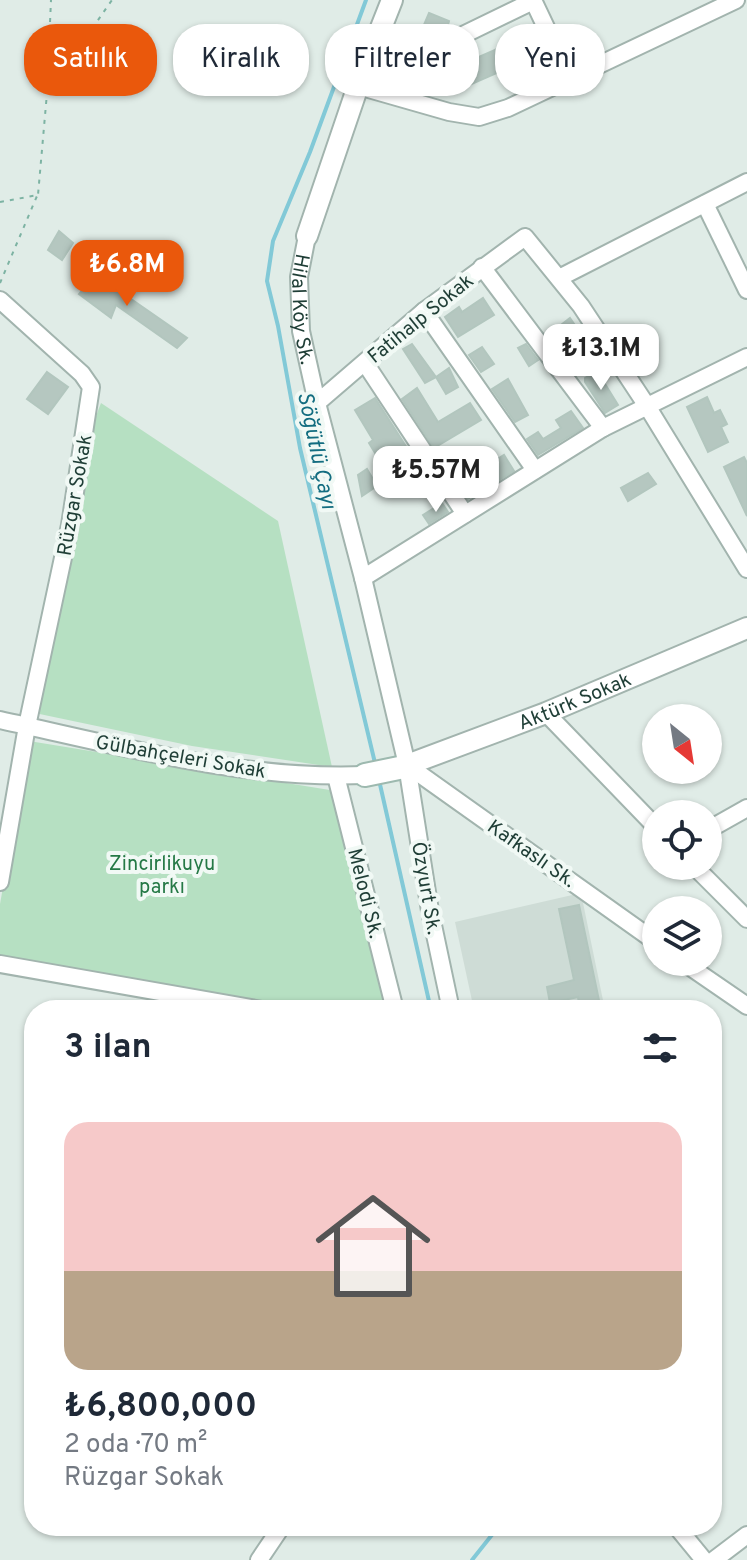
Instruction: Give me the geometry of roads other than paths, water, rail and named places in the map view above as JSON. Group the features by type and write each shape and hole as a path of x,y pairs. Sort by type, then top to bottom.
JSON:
{"main road":[{"path":"365,775 403,767"}],"street":[{"name":"Hilal Köy Sk.","path":"383,24 392,0"},
{"path":"479,27 533,0 544,24"},
{"path":"393,96 479,117 508,108 736,0"},
{"name":"Hilal Köy Sk.","path":"355,96 307,236 299,277 301,331 363,578 403,767"},
{"path":"747,182 559,278 647,406 747,569"},
{"path":"705,204 747,290"},
{"name":"Fatihalp Sokak","path":"317,403 424,311 525,237 559,278"},
{"path":"482,267 603,428"},
{"name":"Rüzgar Sokak","path":"0,300 82,374 91,387 70,525 27,726"},
{"path":"424,311 535,470"},
{"path":"363,578 603,428 747,357"},
{"path":"365,363 465,514"},
{"name":"Aktürk Sokak","path":"403,767 546,713 747,628"},
{"path":"546,713 642,812"},
{"name":"Gülbahçeleri Sokak","path":"0,720 188,761 302,776 365,775"},
{"path":"0,882 27,726"},
{"name":"Kafkaslı Sk.","path":"403,767 642,932"},
{"name":"Özyurt Sk.","path":"403,767 449,1000"},
{"name":"Melodi Sk.","path":"336,776 392,1000"},
{"path":"722,822 747,808"},
{"path":"708,880 747,919"},
{"path":"0,964 205,1000"},
{"path":"703,976 747,1006"},
{"path":"714,1560 747,1535"},
{"path":"259,1560 275,1536"},
{"path":"684,1536 704,1560"}],"waterway":[{"name":"Söğütlü Çayı","path":"366,0 310,152 273,241 267,281 300,448 375,763"},
{"name":"Söğütlü Çayı","path":"379,780 429,1000"},
{"name":"Söğütlü Çayı","path":"472,1560 491,1536"}],"park label":[{"name":"Zincirlikuyu parkı","path":"162,874"}]}
